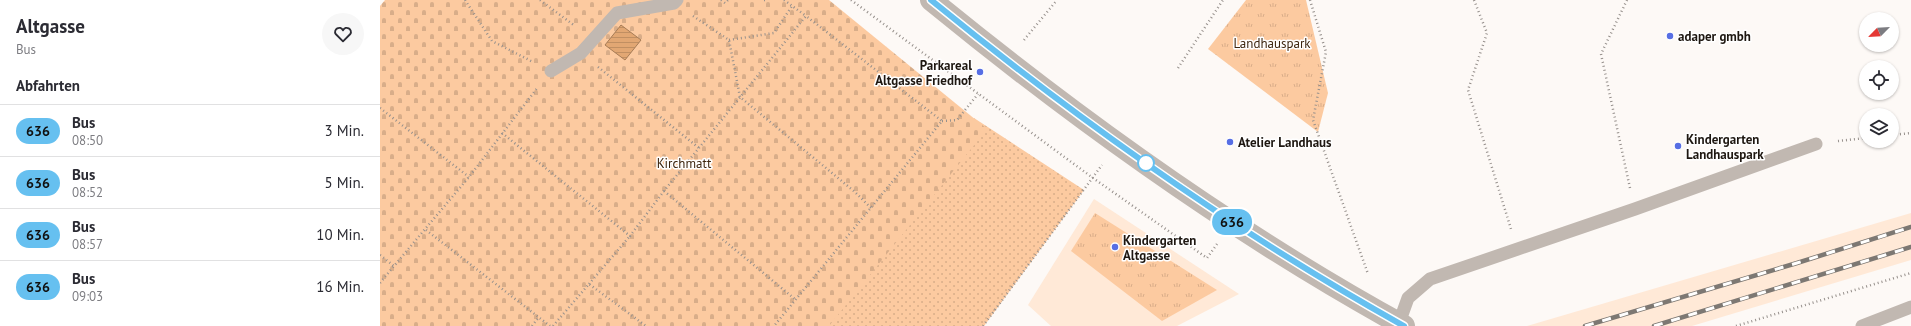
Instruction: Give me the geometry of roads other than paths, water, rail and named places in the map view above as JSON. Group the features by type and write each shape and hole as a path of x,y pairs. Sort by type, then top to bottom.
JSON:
{"street":[{"path":"931,0 1008,61 1146,163 1301,267 1402,325"}],"lane":[{"path":"551,71 581,53 617,13 675,1"},
{"path":"1402,325 1408,298 1430,279 1634,209 1816,144"},
{"path":"1862,326 1911,307"}],"railway":[{"path":"1585,326 1797,263 1911,227"},
{"path":"1654,326 1911,247"}],"place":[{"name":"adaper gmbh","path":"1670,36"},
{"name":"Parkareal Altgasse Friedhof","path":"980,72"},
{"name":"Atelier Landhaus","path":"1230,142"},
{"name":"Kindergarten Landhauspark","path":"1678,146"},
{"name":"Kindergarten Altgasse","path":"1115,247"}],"park label":[{"name":"Landhauspark","path":"1272,43"},
{"name":"Kirchmatt","path":"684,163"}]}
